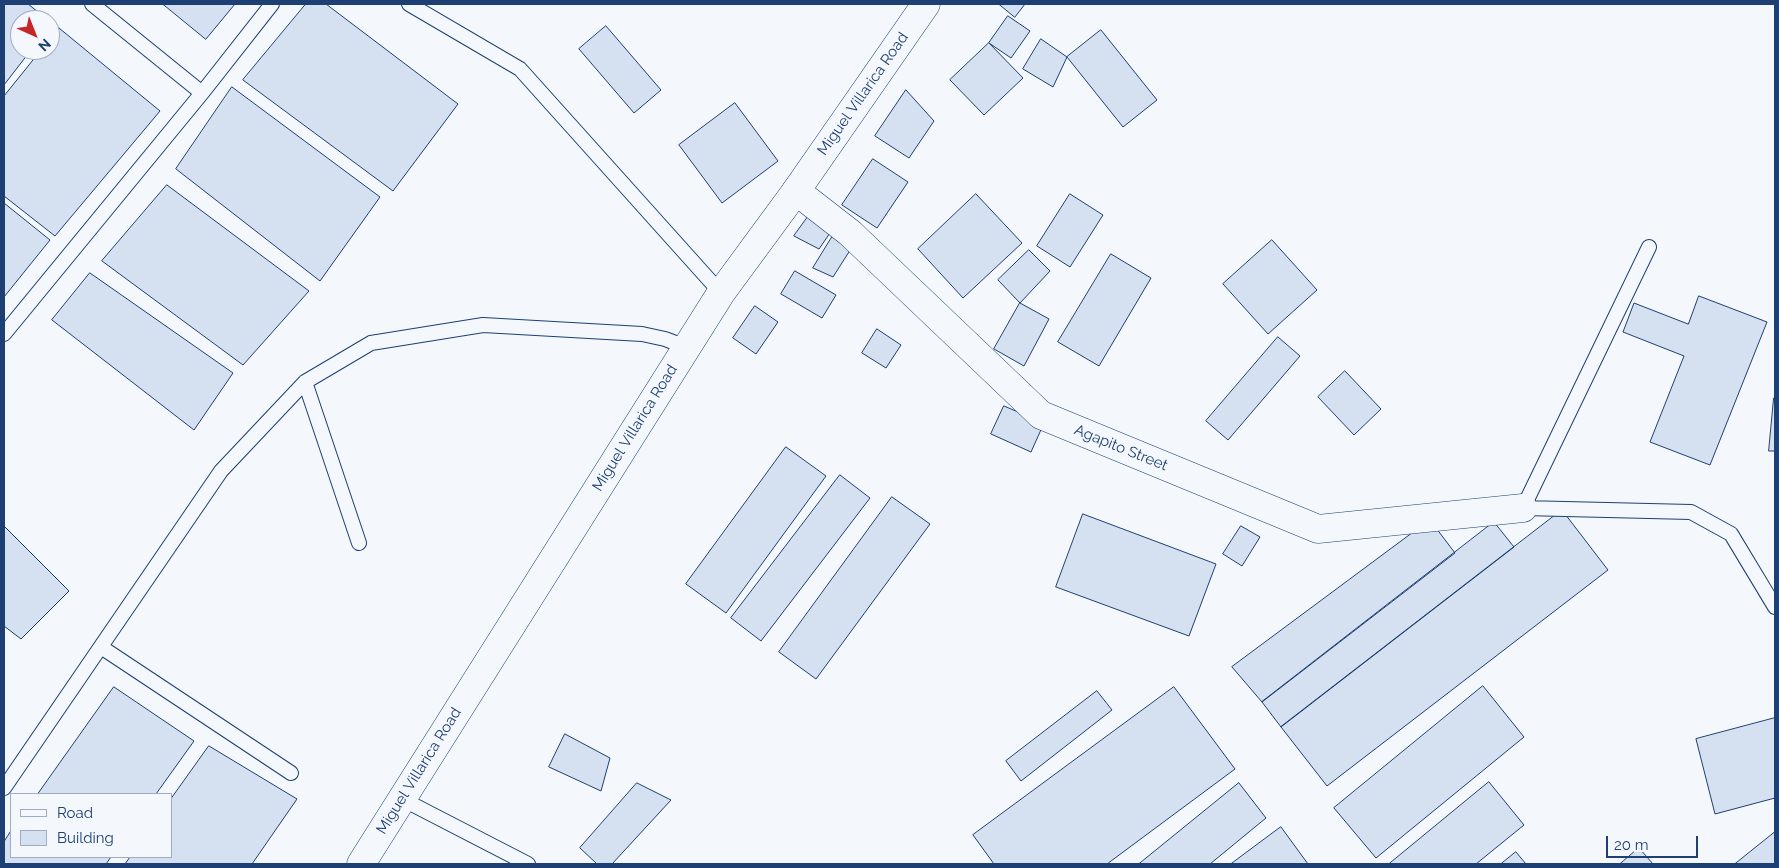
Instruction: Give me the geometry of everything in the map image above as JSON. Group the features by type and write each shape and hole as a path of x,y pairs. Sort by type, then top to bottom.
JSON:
{"main road":[{"name":"Miguel Villarica Road","path":"361,864 721,293 796,191 926,4"},
{"name":"Agapito Street","path":"796,191 850,233 1040,415 1318,529 1523,508"}],"lane":[{"path":"92,4 202,93"},
{"path":"4,334 202,93 272,4"},
{"path":"410,4 520,69 721,293"},
{"path":"1648,248 1523,508 1691,512 1731,534 1775,607"},
{"path":"4,788 221,471 305,382 370,343 483,325 642,334 665,339 686,347"},
{"path":"305,382 359,543"},
{"path":"101,646 291,772"},
{"path":"402,799 528,864"}],"building":[{"path":"4,4 28,4 36,10 10,10 10,60 23,60 4,85"},
{"path":"163,4 235,4 206,39"},
{"path":"306,4 326,4 458,104 393,191 243,80"},
{"path":"999,4 1025,4 1015,17"},
{"path":"1008,16 1030,31 1011,58 989,43"},
{"path":"606,26 661,90 634,113 579,49"},
{"path":"60,29 160,111 55,236 4,196 4,96 33,60 60,60"},
{"path":"1101,30 1157,100 1123,127 1067,57"},
{"path":"1041,39 1067,57 1053,87 1023,69"},
{"path":"989,43 1023,78 984,115 950,80"},
{"path":"232,87 380,197 320,281 176,169"},
{"path":"906,90 934,121 909,158 875,136"},
{"path":"735,103 778,161 722,203 679,145"},
{"path":"873,159 908,182 877,228 842,205"},
{"path":"167,185 309,291 243,365 102,261"},
{"path":"976,194 1022,243 963,298 918,249"},
{"path":"1070,194 1103,215 1070,267 1037,246"},
{"path":"4,203 50,240 4,297"},
{"path":"810,214 832,230 819,249 794,236"},
{"path":"834,234 854,244 833,277 813,268"},
{"path":"1272,240 1317,290 1268,334 1223,284"},
{"path":"1029,250 1050,271 1020,303 998,280"},
{"path":"1111,254 1151,278 1099,366 1058,342"},
{"path":"795,271 836,295 822,318 781,294"},
{"path":"90,273 233,373 194,430 52,320"},
{"path":"1699,296 1767,322 1710,465 1650,442 1684,356 1623,332 1634,303 1688,324"},
{"path":"1020,303 1049,319 1024,366 994,349"},
{"path":"755,306 778,322 756,354 733,338"},
{"path":"877,329 901,345 886,368 862,353"},
{"path":"1278,337 1300,356 1228,440 1206,421"},
{"path":"1345,371 1381,409 1354,435 1318,397"},
{"path":"1774,398 1775,451 1769,451"},
{"path":"1004,406 1044,423 1031,452 991,434"},
{"path":"786,447 826,476 726,613 686,584"},
{"path":"840,475 870,498 761,641 731,618"},
{"path":"892,497 930,524 816,679 779,652"},
{"path":"1562,510 1608,570 1327,786 1281,727"},
{"path":"1083,514 1216,564 1189,636 1056,587"},
{"path":"1430,520 1455,553 1262,702 1232,667"},
{"path":"1494,522 1514,547 1281,727 1262,702"},
{"path":"4,526 69,591 21,639 4,626"},
{"path":"1241,526 1260,537 1242,566 1223,554"},
{"path":"1483,686 1524,737 1376,858 1334,808"},
{"path":"114,687 194,741 157,793 39,793"},
{"path":"1174,687 1235,769 1107,864 994,864 973,835"},
{"path":"1097,691 1112,710 1021,781 1006,761"},
{"path":"1775,718 1775,798 1715,814 1696,739"},
{"path":"565,734 610,758 601,791 549,767"},
{"path":"209,746 297,799 252,864 125,864 129,858 172,858 172,798"},
{"path":"1489,782 1524,825 1476,864 1389,864"},
{"path":"637,783 671,800 612,864 597,864 580,848"},
{"path":"1239,783 1266,818 1210,864 1139,864"},
{"path":"1281,827 1308,864 1231,864"},
{"path":"1775,832 1775,864 1735,864"},
{"path":"10,833 10,858 110,858 106,864 4,864 4,842"},
{"path":"1639,848 1653,864 1620,864"},
{"path":"1516,852 1526,864 1501,864"}]}
